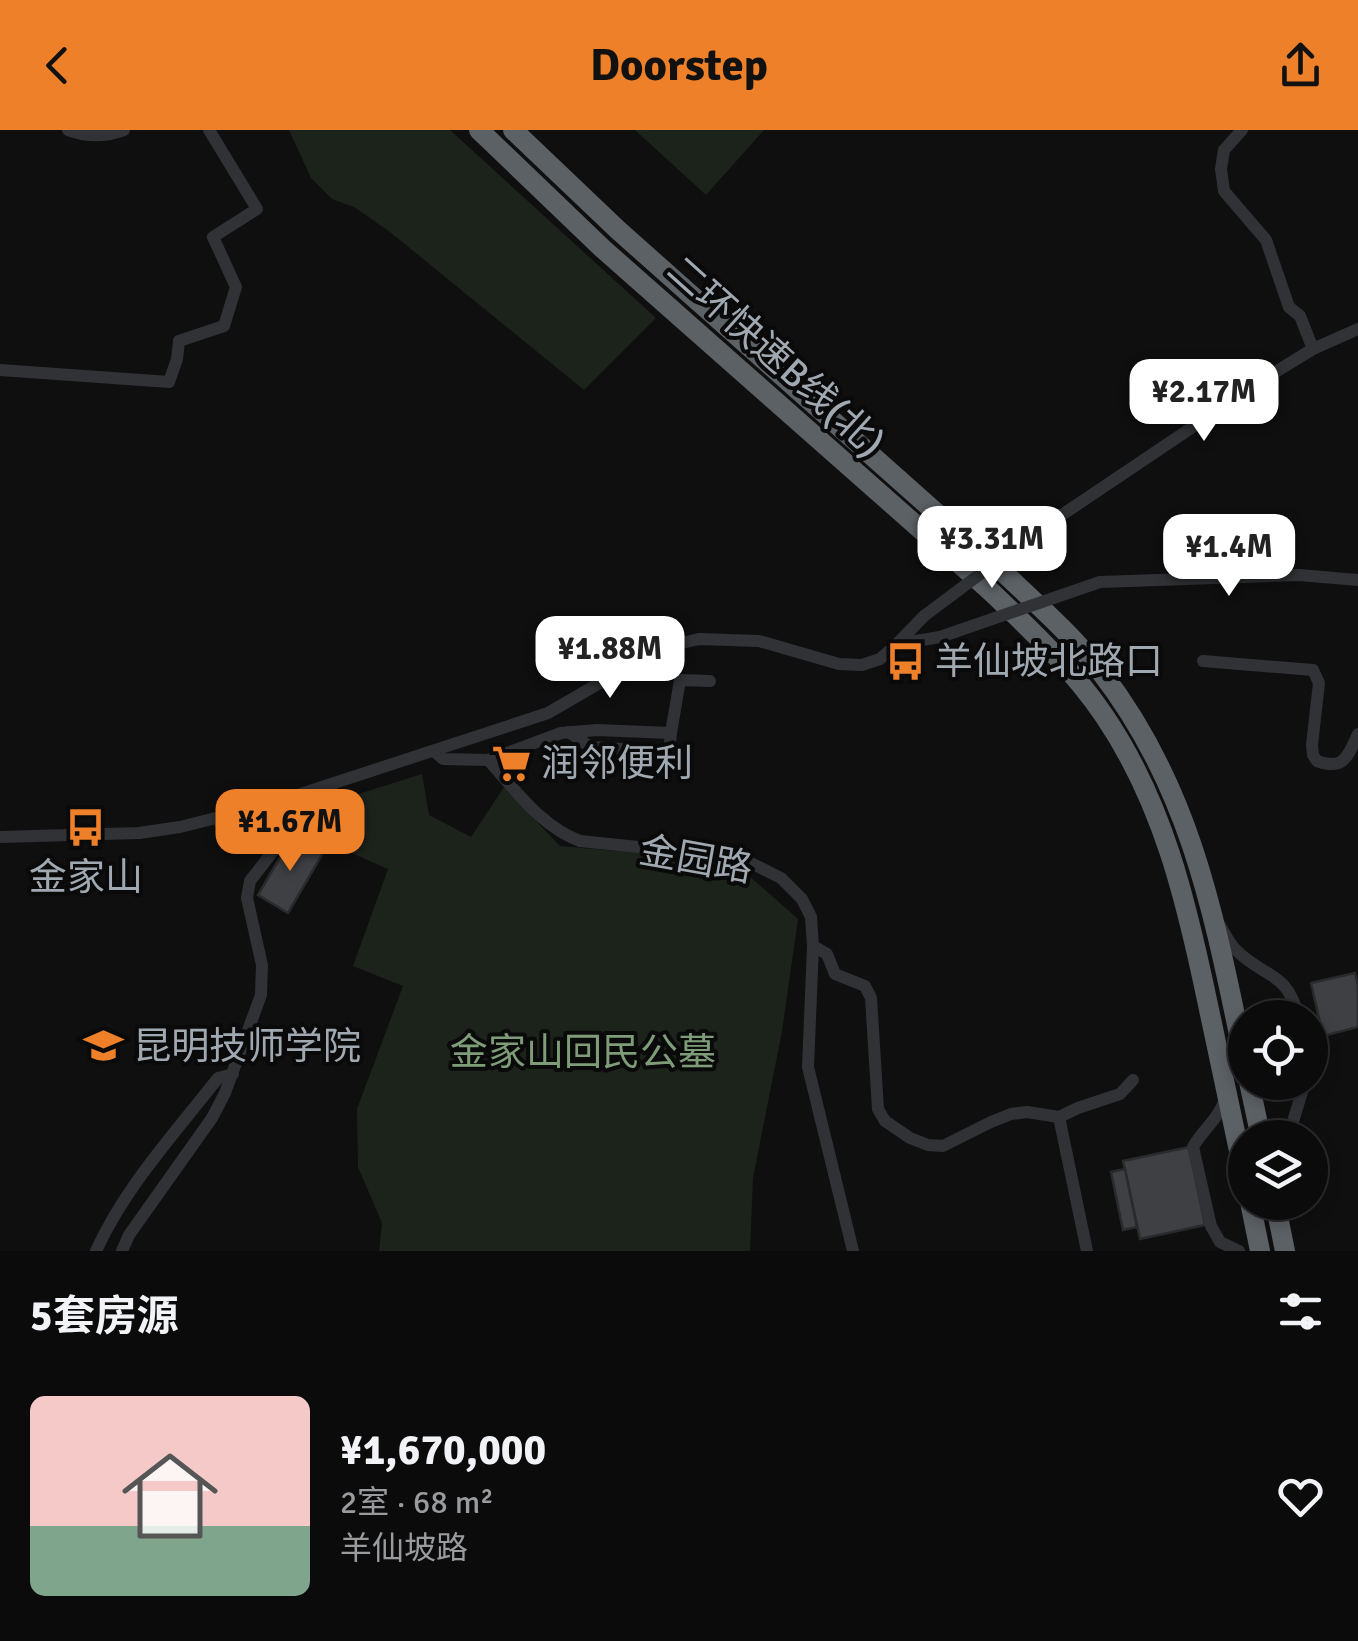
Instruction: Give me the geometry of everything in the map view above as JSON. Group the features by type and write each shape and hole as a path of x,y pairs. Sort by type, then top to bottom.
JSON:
{"highway":[{"name":"二环快速B线(北)","path":"479,130 602,248 987,588 1043,641 1085,689 1119,739 1166,838 1190,921 1232,1120"},
{"path":"513,130 618,230 1019,587 1099,668 1164,774 1194,850 1231,1000"},
{"path":"1254,1220 1260,1251"},
{"path":"1279,1220 1285,1251"}],"street":[{"path":"68,130 91,136 124,130"},
{"path":"0,370 169,382 179,341 224,326 236,286 213,237 256,209 209,130"},
{"path":"1242,130 1224,150 1224,191 1266,240 1289,307 1300,316 1313,350"},
{"path":"0,837 139,833 264,806 548,713 660,648 699,639 758,641 839,664 862,665 880,659 924,616 1036,533 1230,400 1313,350 1358,329"},
{"path":"898,644 940,637 1100,582 1299,575 1358,580"},
{"path":"1203,661 1313,670 1319,683 1313,755 1317,761 1338,764 1347,758 1358,734"},
{"path":"434,751 443,759 488,760 569,732 590,747 669,752 680,680 710,681"},
{"name":"金园路","path":"488,760 563,835 753,864 781,878 802,899 811,918 813,946 808,1067 853,1251"},
{"path":"122,1251 128,1235 212,1118 261,996 262,965 247,898 250,881 287,833 322,804 332,784"},
{"path":"218,818 220,824 230,826 274,822 287,833"},
{"path":"1213,915 1235,950 1277,978 1294,1000"},
{"path":"813,946 828,954 835,974 865,986 872,998 878,1109 885,1121 910,1138 943,1146 1012,1114 1058,1117 1120,1094 1132,1080"},
{"path":"96,1251 107,1226 146,1170 218,1078 232,1074"},
{"path":"1225,1086 1224,1103 1217,1118 1202,1131 1194,1147 1211,1226 1220,1242 1239,1251"},
{"path":"1058,1117 1087,1251"}],"green space":[{"path":"289,130 450,130 656,318 584,390 390,232 354,207 332,199 311,178"},
{"path":"635,130 764,130 706,195"},
{"name":"金家山回民公墓","path":"422,774 429,815 471,837 504,787 560,846 662,855 748,875 798,919 782,1031 753,1178 750,1251 379,1251 382,1223 358,1167 357,1109 403,986 353,966 388,869 347,851 349,839 341,804 352,796"}],"building":[{"path":"293,835 323,853 288,913 258,895"},
{"path":"1355,973 1358,1027 1328,1035 1328,1000 1315,1000 1311,983"},
{"path":"1189,1147 1205,1225 1140,1239 1123,1161"},
{"path":"1125,1169 1137,1227 1123,1230 1111,1172"}],"place":[{"name":"羊仙坡北路口","path":"905,661"},
{"name":"润邻便利","path":"511,763"},
{"name":"金家山","path":"86,828"},
{"name":"昆明技师学院","path":"103,1046"}]}
